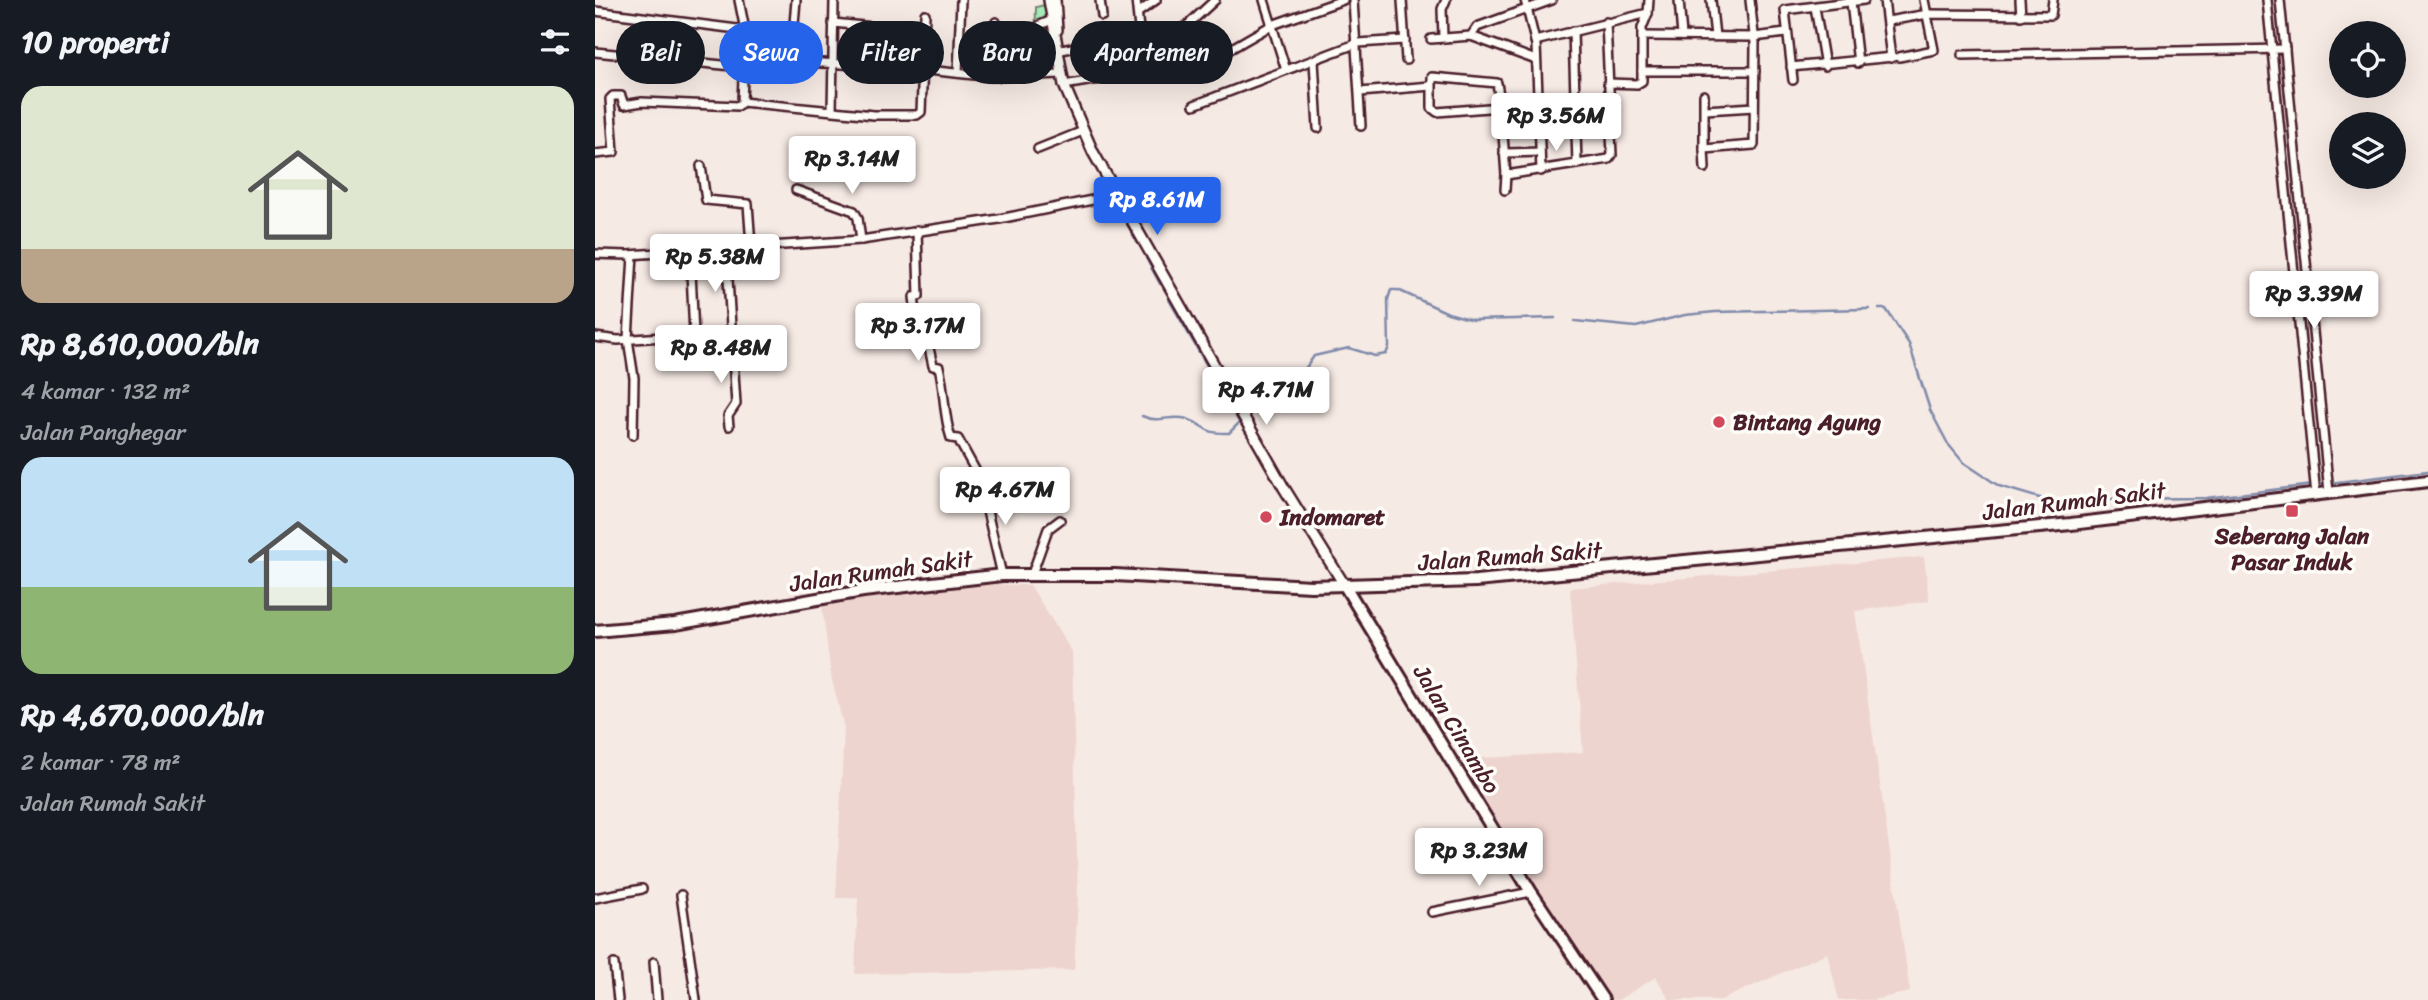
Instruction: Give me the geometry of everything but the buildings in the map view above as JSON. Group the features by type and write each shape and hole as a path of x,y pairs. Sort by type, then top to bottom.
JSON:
{"main road":[{"name":"Jalan Rumah Sakit","path":"595,631 675,624 863,591 1002,575 1115,575 1345,586 1476,582 2071,524 2329,485 2428,481"},
{"name":"Jalan Cinambo","path":"1345,586 1531,892 1603,1000"}],"street":[{"path":"739,0 743,21"},
{"path":"794,21 796,0"},
{"path":"832,110 834,0"},
{"path":"960,21 961,0"},
{"path":"1049,0 1052,20"},
{"path":"1056,0 1058,30"},
{"path":"1100,0 1101,16"},
{"path":"1136,0 1139,21"},
{"path":"1139,12 1156,0"},
{"path":"1189,21 1215,0"},
{"path":"1264,0 1286,70"},
{"path":"1233,47 1272,25 1343,0"},
{"path":"1353,0 1358,43 1361,126"},
{"path":"1402,0 1406,60"},
{"path":"1443,37 1442,9 1446,0"},
{"path":"1525,0 1535,41 1541,171"},
{"path":"1471,36 1476,27 1552,0"},
{"path":"1608,83 1640,83 1643,22 1648,13 1649,0"},
{"path":"1679,0 1682,36"},
{"path":"1711,0 1715,36"},
{"path":"1705,149 1753,145 1755,71 1750,0"},
{"path":"1793,80 1785,10 1806,3 1815,7 1864,0"},
{"path":"1884,0 1894,57"},
{"path":"1791,67 1859,63 1933,51 1924,0"},
{"path":"2020,0 2021,16"},
{"path":"1888,21 1928,14 2021,16 2053,13 2053,0"},
{"path":"2267,0 2315,487"},
{"path":"2280,0 2329,485"},
{"path":"1846,2 1859,63"},
{"path":"1815,7 1825,66"},
{"path":"595,11 719,27"},
{"path":"1535,41 1648,13"},
{"path":"925,14 925,21"},
{"path":"1506,175 1609,159 1612,155 1607,22"},
{"path":"833,23 837,23"},
{"path":"1573,31 1577,164"},
{"path":"1642,36 1754,37 1786,33"},
{"path":"1431,40 1471,36 1536,60"},
{"path":"1194,105 1358,43 1405,40"},
{"path":"1070,48 1056,51 1064,85 1083,131 1284,488 1345,586"},
{"path":"1962,55 2285,49"},
{"path":"595,52 719,61"},
{"path":"1314,61 1318,128"},
{"path":"823,63 837,63"},
{"path":"1642,71 1755,71"},
{"path":"944,72 958,73"},
{"path":"1056,74 1061,74"},
{"path":"1501,107 1437,112 1432,108 1433,77 1494,81 1500,87 1506,175 1505,190"},
{"path":"743,84 743,102"},
{"path":"595,154 614,152 611,97 621,96 624,105 642,102 738,106 743,102 917,115 921,112 922,84"},
{"path":"1064,85 1070,84"},
{"path":"1360,92 1431,86"},
{"path":"1704,95 1705,168"},
{"path":"1705,110 1754,107"},
{"path":"1038,149 1083,131"},
{"path":"1504,153 1540,152"},
{"path":"701,166 706,200 748,204 751,245"},
{"path":"796,190 854,211 858,218 861,240"},
{"path":"595,254 633,255 751,245 861,240 999,219 1117,195"},
{"path":"917,230 919,296 914,297 918,329 928,327 931,338 927,339 927,343 933,366 939,367 942,380 945,418 952,439 958,439 979,477 1002,575"},
{"path":"726,248 736,404 728,416 729,426"},
{"path":"595,337 628,339 694,335 689,251"},
{"path":"633,255 628,339 634,377 633,435"},
{"path":"708,343 731,339"},
{"path":"1032,574 1048,529 1060,520"},
{"path":"595,898 642,888"},
{"path":"1432,912 1531,892"},
{"path":"681,895 696,1000"},
{"path":"654,962 657,1000"},
{"path":"614,964 618,1000"}],"shaded area":[{"path":"1924,557 1929,601 1855,611 1910,992 1872,1000 1839,1000 1827,953 1721,1000 1670,1000 1656,977 1618,1000 1609,1000 1452,760 1583,752 1570,588"},
{"path":"990,584 1030,585 1072,652 1078,899 1074,970 855,974 858,898 836,898 844,728 831,676 822,606 925,589"}],"green space":[{"path":"1049,4 1052,21 1036,21 1036,7"},
{"path":"1056,44 1061,72 1056,72"}],"waterway":[{"path":"1112,198 1139,245"},
{"path":"695,255 716,253"},
{"path":"639,259 682,256"},
{"path":"1146,258 1160,284"},
{"path":"595,259 628,259"},
{"path":"1248,410 1303,372 1314,356 1349,348 1375,356 1386,354 1389,347 1388,299 1391,290 1398,290 1448,313 1473,320 1555,318"},
{"path":"1168,298 1239,422"},
{"path":"1575,321 1636,327 1685,315 1715,312 1869,309"},
{"path":"1879,309 1886,309 1909,344 1930,410 1948,444 1963,462 1999,486 2063,505 2103,499 2206,498 2428,471"},
{"path":"1142,416 1154,419 1187,419 1208,431 1220,433 1229,433 1239,423"}],"place":[{"name":"Bintang Agung","path":"1719,422"},
{"name":"Seberang Jalan Pasar Induk","path":"2292,511"},
{"name":"Indomaret","path":"1266,517"}]}
